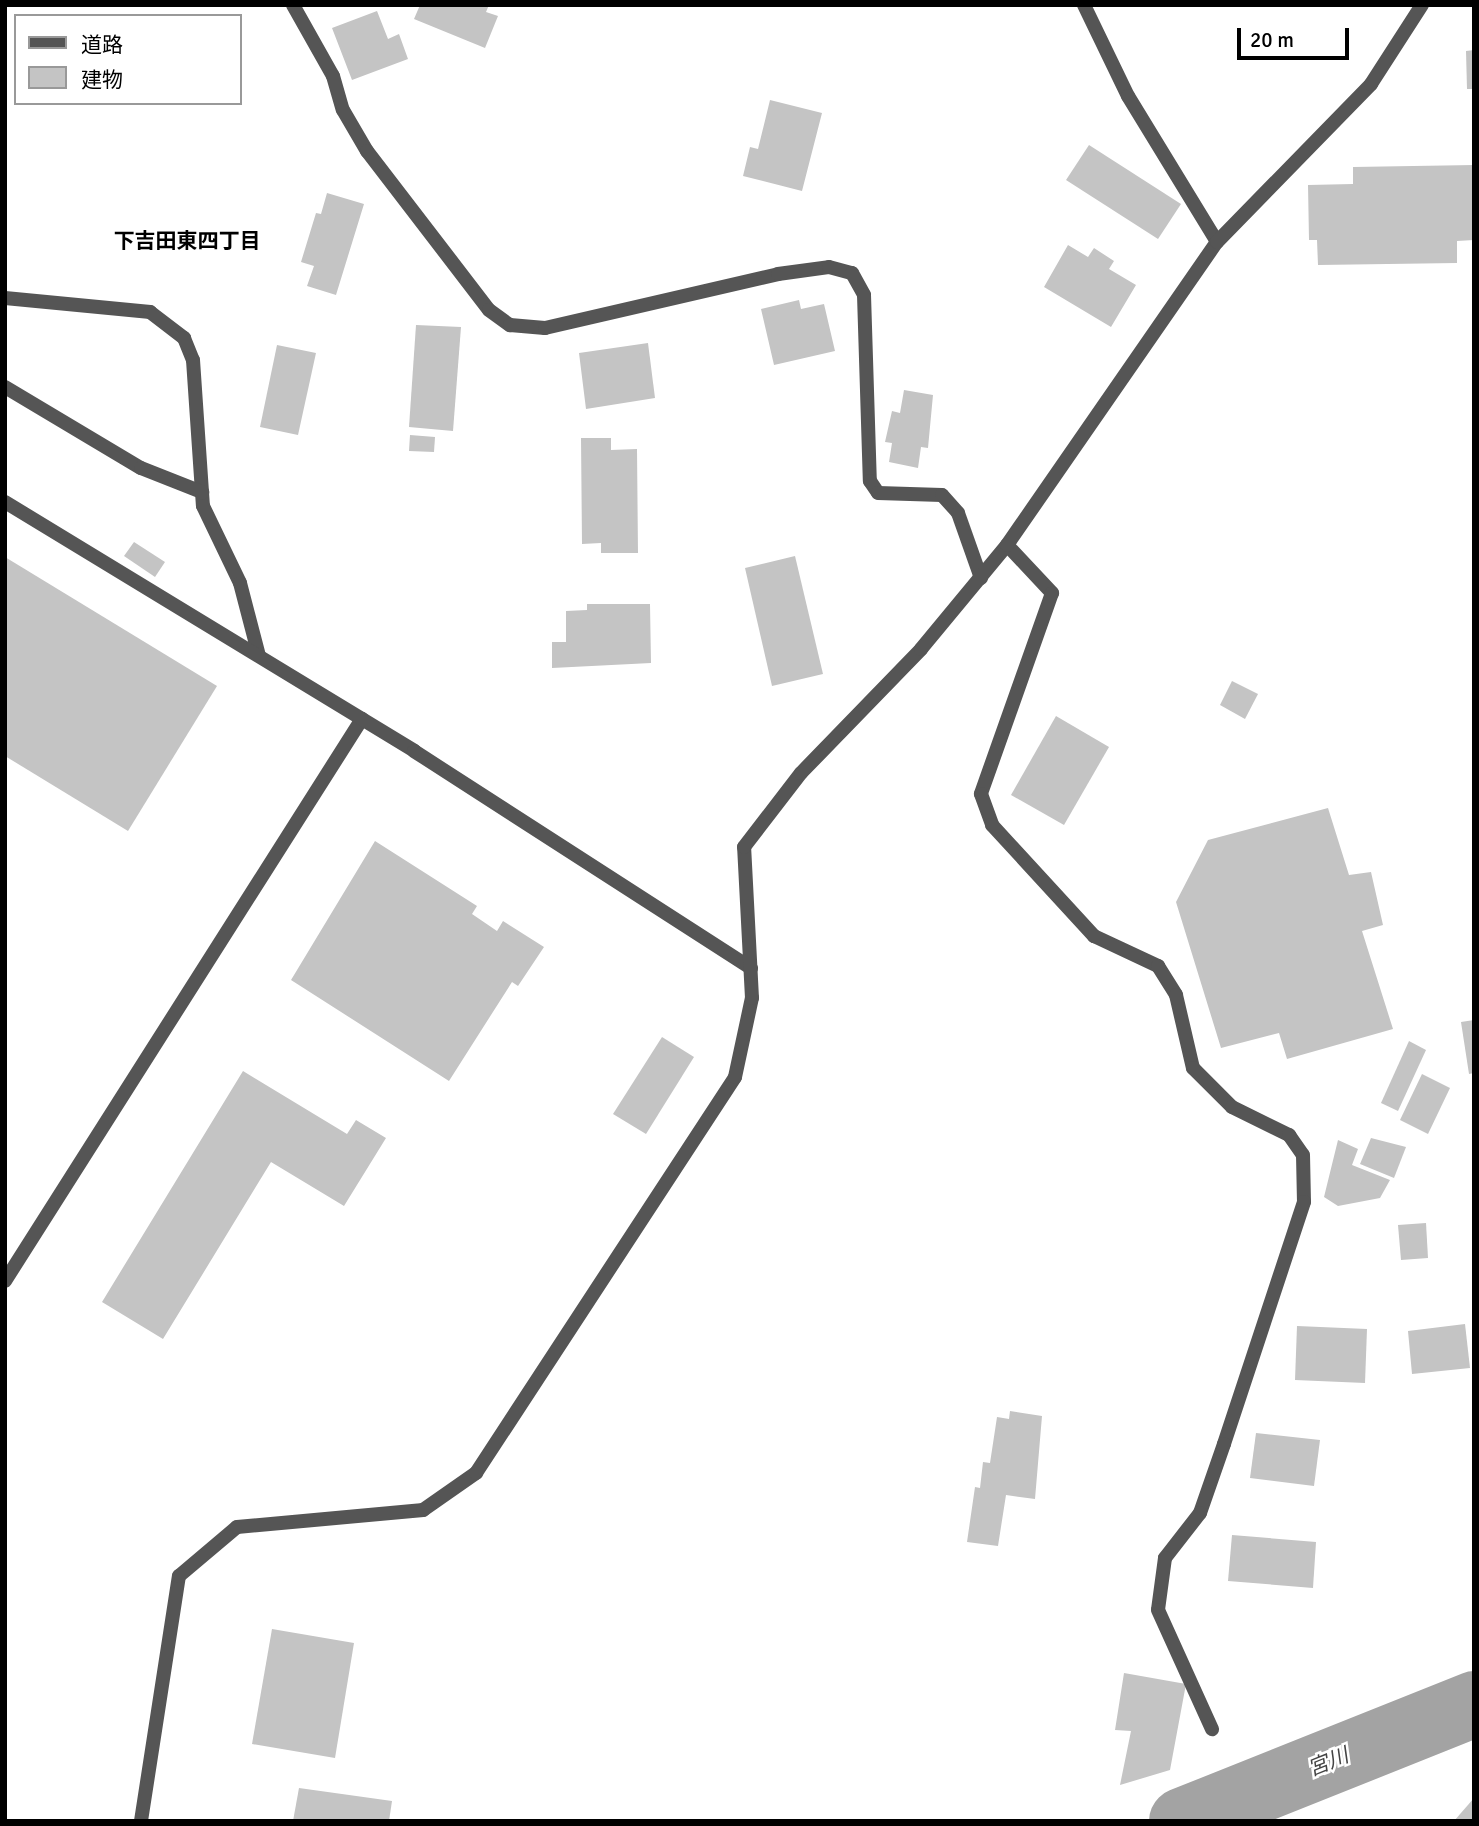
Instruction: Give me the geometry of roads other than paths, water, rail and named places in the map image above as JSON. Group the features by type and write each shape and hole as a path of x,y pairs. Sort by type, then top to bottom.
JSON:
{"street":[{"path":"293,5 333,76 342,110 367,151 489,310 510,325 545,328 778,274 829,267 852,274 864,295 870,481 878,494 942,495 958,513 981,578"},
{"path":"1084,5 1128,96 1217,242"},
{"path":"141,1821 179,1576 237,1527 423,1510 476,1473 735,1077 752,998 744,847 801,773 921,649 981,578 1007,545 1217,242 1371,84 1422,5"},
{"path":"5,298 150,312 184,338 193,360 202,492 217,542 240,583 259,656"},
{"path":"5,387 141,468 202,492"},
{"path":"5,502 362,719 751,968"},
{"path":"1007,545 1052,593 981,794 992,825 1094,936 1158,966 1176,995 1193,1068 1232,1107 1289,1135 1303,1155 1304,1202 1224,1444 1199,1513 1165,1558 1158,1610 1212,1729"},
{"path":"5,1281 362,719"}],"waterway":[{"name":"宮川","path":"1182,1821 1474,1704"}],"district":[{"name":"下吉田東四丁目","path":"187,241"}]}
